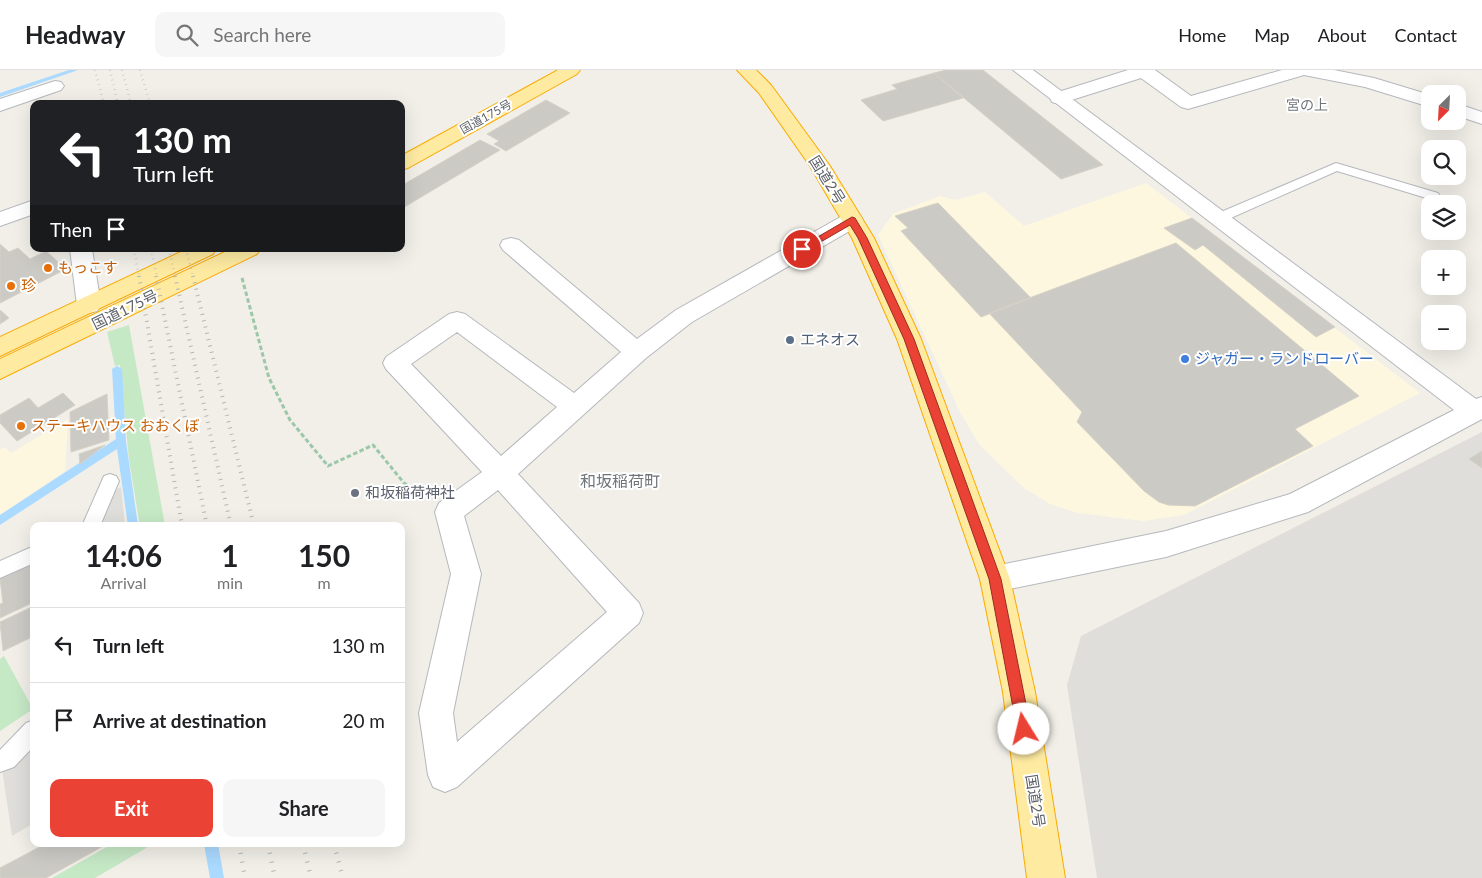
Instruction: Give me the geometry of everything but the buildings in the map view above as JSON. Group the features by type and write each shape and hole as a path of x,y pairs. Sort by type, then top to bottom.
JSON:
{"highway":[{"name":"国道175号","path":"405,141 537,70"},
{"name":"国道175号","path":"405,162 571,70"},
{"name":"国道2号","path":"746,70 765,89 820,166 863,238 909,339 995,579 1019,692 1046,878"},
{"name":"国道175号","path":"0,347 199,252"},
{"name":"国道175号","path":"0,370 243,252"}],"street":[{"path":"995,579 1166,544 1298,504 1478,409 1022,70"},
{"path":"1059,98 1145,70 1188,103 1301,70"},
{"path":"1306,70 1366,76 1421,98"},
{"path":"0,105 53,78 57,100"},
{"path":"1466,113 1482,118"},
{"path":"0,219 30,208"},
{"path":"575,407 458,320 394,363 500,473 628,613 445,776 436,713 466,574 449,512 500,473 575,407 637,352 684,316 852,220"},
{"path":"511,245 637,352"},
{"path":"81,252 89,305"}],"lane":[{"path":"1219,218 1336,167 1429,195"},
{"path":"93,522 110,481"},
{"path":"0,570 30,556"},
{"path":"0,761 6,759 30,735"}],"path":[{"path":"243,252 269,378 290,420 328,466 374,445 404,483 449,512"}],"shaded area":[{"path":"1146,183 1420,393 1184,515 1143,521 1078,513 1050,504 1024,488 979,444 960,412 878,235 893,214 940,196 955,200 985,192 1024,226"},
{"path":"68,419 65,471 0,515 0,450 5,447 11,453"},
{"path":"1482,432 1482,878 1097,878 1067,685 1081,636"},
{"path":"121,487 125,522 100,522 112,492"},
{"path":"30,746 30,825 12,836 2,769"}],"green space":[{"path":"129,325 164,522 139,522 129,459 120,365 115,366 107,332"},
{"path":"4,656 30,704 30,711 0,731 0,659"},
{"path":"107,847 148,847 95,878 52,878"}],"waterway":[{"path":"0,95 75,70"},
{"path":"117,369 121,441"},
{"path":"0,521 121,441"},
{"path":"121,441 132,522"},
{"path":"212,847 217,878"}],"railway":[{"path":"95,70 103,100"},
{"path":"110,70 117,100"},
{"path":"122,70 130,100"},
{"path":"140,70 149,100"},
{"path":"135,252 139,277"},
{"path":"152,252 157,277"},
{"path":"170,252 175,277"},
{"path":"187,252 193,277"},
{"path":"139,276 181,522"},
{"path":"156,276 206,522"},
{"path":"175,276 230,522"},
{"path":"193,276 253,522"},
{"path":"240,847 245,878"},
{"path":"269,847 275,878"},
{"path":"304,847 311,878"},
{"path":"335,847 343,878"}],"place":[{"name":"もっこす","path":"48,268"},
{"name":"珍","path":"11,286"},
{"name":"エネオス","path":"790,340"},
{"name":"ジャガー・ランドローバー","path":"1185,359"},
{"name":"ステーキハウス おおくぼ","path":"21,426"},
{"name":"和坂稲荷神社","path":"355,493"}],"district":[{"name":"宮の上","path":"1307,105"},
{"name":"和坂稲荷町","path":"620,481"}],"route":[{"path":"802,249 852,220 863,238 909,339 995,579 1019,692 1024,729"}]}
